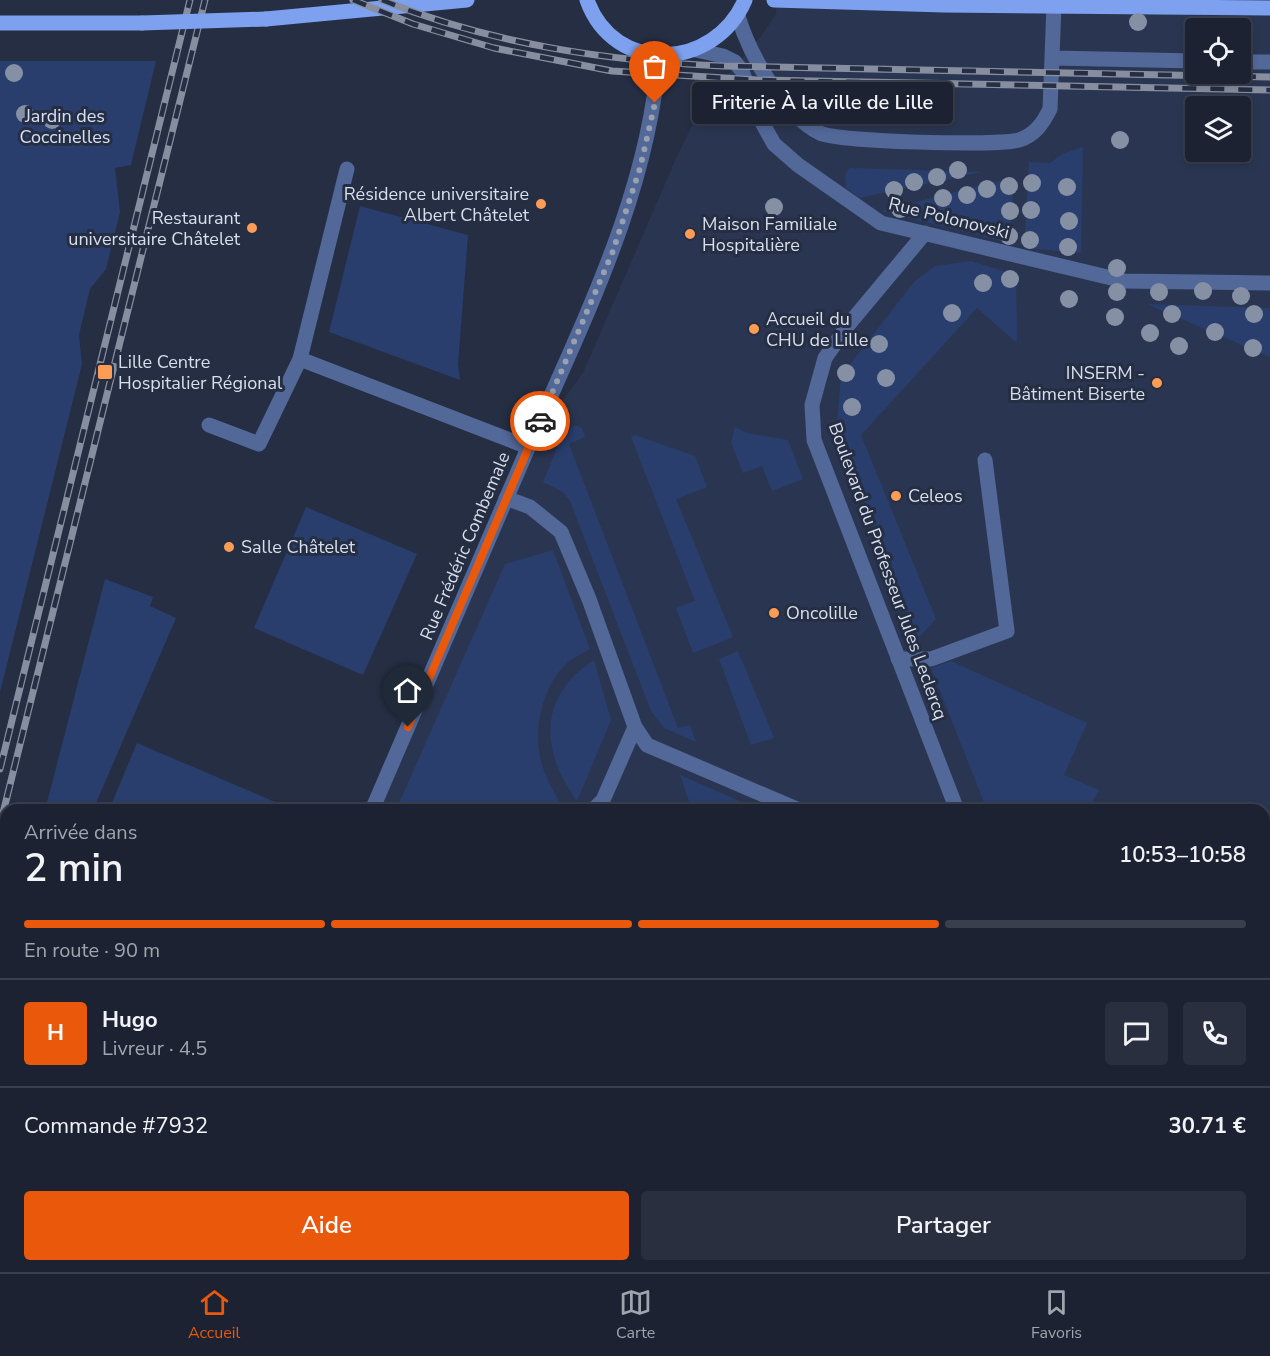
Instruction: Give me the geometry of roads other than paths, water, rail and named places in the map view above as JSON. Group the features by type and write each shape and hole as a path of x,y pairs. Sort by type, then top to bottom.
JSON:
{"main road":[{"path":"0,23 266,19 466,0"},
{"path":"587,0 598,22 613,36 630,48 659,55 678,55 696,50 724,33 738,16 745,0"},
{"path":"774,0 1270,8"}],"street":[{"path":"738,16 746,42 765,73 793,111 820,133 840,138 996,143 1018,140 1043,123 1050,109 1054,5"},
{"name":"Rue Polonovski","path":"696,50 728,57 739,66 768,135 798,165 881,223 1124,281 1270,283"},
{"name":"Rue Frédéric Combemale","path":"375,804 618,237 640,168 655,103 659,55"},
{"path":"1053,58 1185,61"},
{"path":"1251,62 1270,62"},
{"path":"209,425 259,444 300,359 347,169"},
{"name":"Boulevard du Professeur Jules Leclercq","path":"925,233 849,324 825,358 812,405 814,440 955,804"},
{"path":"300,359 528,447"},
{"path":"898,659 931,659 1007,631 985,460"},
{"path":"507,498 530,507 561,532 589,599 635,727 647,745 785,804"},
{"path":"599,804 603,800 635,727"}],"railway":[{"path":"0,769 190,0"},
{"path":"5,804 205,0"},
{"path":"353,0 413,24 494,48 612,71 757,80 1270,90"},
{"path":"382,0 423,15 507,39 592,55 679,64 1270,77"}],"place":[{"name":"Friterie À la ville de Lille","path":"655,103"},
{"name":"Résidence universitaire Albert Châtelet","path":"541,204"},
{"name":"Restaurant universitaire Châtelet","path":"252,228"},
{"name":"Maison Familiale Hospitalière","path":"690,234"},
{"name":"Accueil du CHU de Lille","path":"754,329"},
{"name":"Lille Centre Hospitalier Régional","path":"105,372"},
{"name":"INSERM - Bâtiment Biserte","path":"1157,383"},
{"name":"Celeos","path":"896,496"},
{"name":"Salle Châtelet","path":"229,547"},
{"name":"Oncolille","path":"774,613"}],"park label":[{"name":"Jardin des Coccinelles","path":"65,126"}]}
